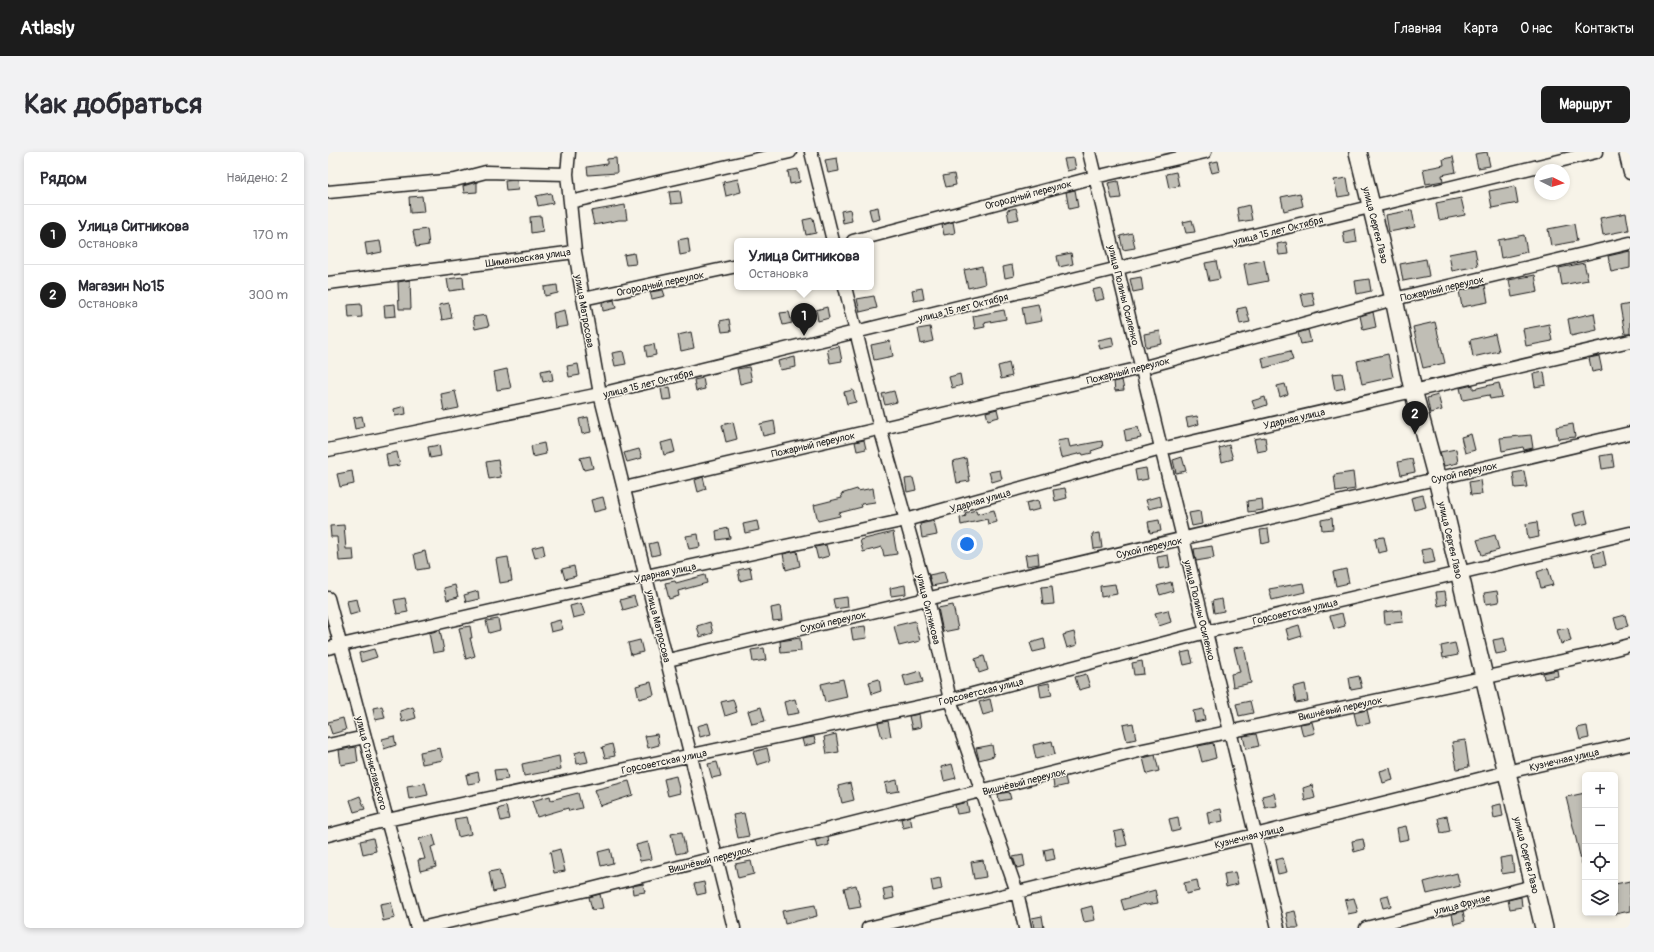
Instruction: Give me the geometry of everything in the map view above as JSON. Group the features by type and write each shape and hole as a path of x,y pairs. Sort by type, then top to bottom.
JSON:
{"main road":[{"name":"улица Сергея Лазо","path":"1358,152 1394,299 1413,390 1437,478 1544,928"}],"street":[{"path":"569,152 567,174 570,202 790,152"},
{"path":"812,152 832,238"},
{"name":"улица Полины Осипенко","path":"1089,152 1278,928"},
{"name":"Огородный переулок","path":"864,238 1095,177 1205,152"},
{"name":"улица 15 лет Октября","path":"328,450 600,394 1596,152"},
{"path":"1625,152 1630,173"},
{"path":"328,192 456,180 486,172 567,174"},
{"name":"Шимановская улица","path":"328,283 575,252 570,202"},
{"name":"Пожарный переулок","path":"624,488 1141,368 1394,299 1630,243"},
{"name":"улица Матросова","path":"575,252 600,394 668,660 690,755 734,928"},
{"name":"Огородный переулок","path":"583,299 734,267"},
{"name":"улица Ситникова","path":"846,290 880,428 928,599 950,700 1017,892 1025,928"},
{"name":"Ударная улица","path":"334,646 646,576 906,520 1161,449 1630,341"},
{"name":"Сухой переулок","path":"668,660 1630,433"},
{"name":"Горсоветская улица","path":"328,835 387,820 950,700 1206,632 1630,533"},
{"name":"улица Станиславского","path":"328,598 334,646 365,737 417,928"},
{"name":"Вишнёвый переулок","path":"421,928 587,890 1143,750 1630,645"},
{"path":"328,745 365,737"},
{"name":"Кузнечная улица","path":"868,928 1255,835 1507,772 1630,744"},
{"name":"улица Фрунзе","path":"1366,928 1534,886"}],"building":[{"path":"1487,152 1490,166 1478,168 1475,154"},
{"path":"1453,157 1456,172 1442,175 1443,181 1426,184 1423,169 1444,165 1443,159"},
{"path":"616,158 617,173 588,175 587,167 607,164 607,159"},
{"path":"837,158 839,171 828,173 825,160"},
{"path":"1074,158 1076,169 1067,171 1064,159"},
{"path":"1218,161 1220,171 1212,173 1209,163"},
{"path":"798,169 800,182 790,184 788,171"},
{"path":"1176,172 1179,186 1169,188 1166,174"},
{"path":"954,174 956,185 946,187 943,176"},
{"path":"1347,178 1350,195 1338,197 1334,180"},
{"path":"738,179 741,192 726,196 723,182"},
{"path":"517,180 518,190 506,191 505,181"},
{"path":"1118,181 1121,198 1112,199 1108,183"},
{"path":"477,182 477,192 464,193 463,186"},
{"path":"1515,186 1518,203 1492,208 1489,191"},
{"path":"1075,190 1078,207 1069,209 1066,192"},
{"path":"680,191 682,203 671,204 669,192"},
{"path":"551,193 553,203 538,206 536,196"},
{"path":"1300,193 1303,206 1284,211 1281,197"},
{"path":"422,196 424,212 410,213 409,197"},
{"path":"1461,198 1465,215 1439,220 1436,203"},
{"path":"625,205 627,220 594,225 591,211"},
{"path":"1249,205 1252,220 1239,222 1237,208"},
{"path":"878,207 880,219 872,221 869,209"},
{"path":"1016,208 1019,219 1009,221 1007,210"},
{"path":"850,209 852,221 843,223 841,211"},
{"path":"1412,210 1415,227 1389,232 1386,215"},
{"path":"1626,213 1629,230 1603,235 1600,218"},
{"path":"541,216 543,231 531,233 530,217"},
{"path":"813,218 816,233 806,235 803,220"},
{"path":"1192,220 1195,232 1186,233 1183,222"},
{"path":"953,222 955,233 944,235 942,225"},
{"path":"1574,224 1577,241 1551,246 1548,229"},
{"path":"427,229 429,245 416,247 413,231"},
{"path":"1355,229 1357,242 1345,244 1343,232"},
{"path":"1132,233 1135,248 1123,250 1120,236"},
{"path":"1524,235 1527,252 1501,258 1498,240"},
{"path":"688,238 690,253 680,255 678,240"},
{"path":"380,241 382,252 367,255 365,243"},
{"path":"1286,242 1288,254 1279,255 1277,244"},
{"path":"1475,249 1478,266 1452,271 1449,254"},
{"path":"1630,251 1630,268 1611,272 1608,256"},
{"path":"634,253 636,264 626,265 624,255"},
{"path":"1071,253 1073,264 1059,267 1057,256"},
{"path":"1426,259 1429,276 1403,281 1400,264"},
{"path":"1264,260 1268,281 1248,285 1244,264"},
{"path":"1216,261 1220,279 1209,281 1205,263"},
{"path":"1584,263 1588,280 1562,285 1559,268"},
{"path":"1012,265 1014,276 1005,278 1003,267"},
{"path":"982,266 985,284 968,288 964,270"},
{"path":"1535,275 1538,292 1512,297 1509,280"},
{"path":"463,277 464,289 449,291 447,279"},
{"path":"1141,277 1143,290 1133,292 1130,279"},
{"path":"1369,279 1371,291 1357,294 1355,281"},
{"path":"410,280 411,309 399,309 398,282"},
{"path":"557,285 558,293 545,296 544,287"},
{"path":"1485,285 1488,302 1462,307 1459,291"},
{"path":"922,288 924,299 914,301 912,290"},
{"path":"1101,288 1104,299 1095,301 1092,290"},
{"path":"663,290 665,296 652,299 650,292"},
{"path":"1312,292 1315,305 1304,307 1301,294"},
{"path":"874,296 877,308 860,312 857,299"},
{"path":"614,300 616,308 603,311 602,303"},
{"path":"449,303 452,318 442,320 439,305"},
{"path":"361,304 362,317 349,318 348,305"},
{"path":"395,304 396,316 385,317 384,305"},
{"path":"1038,304 1042,321 1025,324 1022,307"},
{"path":"1630,304 1630,334 1625,334 1620,306"},
{"path":"827,307 829,318 818,321 816,310"},
{"path":"1246,307 1250,322 1240,324 1237,309"},
{"path":"565,310 568,326 555,328 553,313"},
{"path":"1004,310 1006,319 984,323 985,327 975,329 973,316"},
{"path":"789,312 792,323 783,325 780,313"},
{"path":"1373,312 1376,327 1363,330 1360,316"},
{"path":"1594,313 1597,330 1571,336 1568,319"},
{"path":"486,315 489,326 475,329 473,317"},
{"path":"729,319 731,331 722,332 720,321"},
{"path":"1435,322 1445,363 1423,368 1413,327"},
{"path":"1549,324 1552,341 1526,346 1523,329"},
{"path":"930,327 933,341 921,344 918,329"},
{"path":"1308,330 1311,342 1301,344 1298,333"},
{"path":"1160,331 1162,344 1146,347 1144,334"},
{"path":"691,332 694,348 681,351 678,335"},
{"path":"1495,334 1499,351 1473,357 1470,340"},
{"path":"1112,337 1114,346 1100,349 1098,340"},
{"path":"890,341 893,356 874,360 871,345"},
{"path":"654,344 656,355 647,357 645,346"},
{"path":"839,346 842,361 830,363 827,349"},
{"path":"623,351 626,364 615,366 612,353"},
{"path":"1290,351 1293,360 1264,368 1262,358"},
{"path":"1388,354 1393,377 1362,384 1357,361"},
{"path":"1599,356 1602,370 1592,372 1589,358"},
{"path":"795,357 796,367 780,370 778,361"},
{"path":"1009,363 1012,376 1001,379 998,366"},
{"path":"578,364 580,375 569,377 567,366"},
{"path":"749,367 752,381 740,384 737,369"},
{"path":"507,369 511,388 497,390 494,372"},
{"path":"551,369 553,380 543,382 541,371"},
{"path":"1544,372 1546,385 1535,387 1533,374"},
{"path":"1342,373 1345,388 1335,390 1332,374"},
{"path":"960,374 962,385 952,388 949,377"},
{"path":"703,378 705,389 696,391 694,380"},
{"path":"1122,380 1124,390 1115,391 1114,382"},
{"path":"1499,383 1502,397 1490,399 1489,395 1463,400 1460,388 1473,385 1473,389"},
{"path":"1285,384 1288,394 1280,397 1277,386"},
{"path":"670,387 672,399 663,400 661,389"},
{"path":"853,390 856,402 847,404 844,392"},
{"path":"455,391 459,408 444,411 441,394"},
{"path":"894,391 897,402 885,405 882,394"},
{"path":"1438,395 1442,410 1430,413 1427,398"},
{"path":"1265,397 1267,405 1255,409 1252,401"},
{"path":"405,406 406,414 395,416 394,409"},
{"path":"997,409 999,417 988,420 986,412"},
{"path":"362,416 364,427 355,429 353,418"},
{"path":"1197,416 1199,424 1188,427 1186,418"},
{"path":"588,417 591,432 582,434 579,419"},
{"path":"774,421 776,433 763,436 760,424"},
{"path":"733,422 737,439 726,442 722,425"},
{"path":"1573,424 1575,437 1558,439 1556,427"},
{"path":"1138,427 1141,438 1126,441 1124,430"},
{"path":"1471,434 1475,450 1465,453 1461,437"},
{"path":"1531,435 1533,448 1524,450 1523,447 1502,451 1500,438"},
{"path":"1265,437 1267,450 1257,452 1254,439"},
{"path":"1068,439 1070,447 1102,441 1103,447 1091,451 1092,453 1083,455 1082,453 1061,458 1057,441"},
{"path":"672,440 675,452 664,455 661,443"},
{"path":"864,440 866,449 857,451 855,442"},
{"path":"544,443 546,454 533,457 531,446"},
{"path":"439,445 441,456 430,458 428,447"},
{"path":"1229,445 1233,459 1222,462 1219,448"},
{"path":"639,449 642,458 627,462 624,453"},
{"path":"1456,449 1458,463 1444,466 1440,452"},
{"path":"397,452 400,465 388,467 386,454"},
{"path":"1612,454 1614,467 1602,469 1600,456"},
{"path":"590,456 593,468 584,470 580,458"},
{"path":"1182,457 1186,471 1176,473 1173,460"},
{"path":"966,458 970,481 957,483 953,461"},
{"path":"1412,459 1415,472 1401,475 1398,462"},
{"path":"498,460 501,477 489,479 486,462"},
{"path":"1146,468 1148,479 1137,481 1135,470"},
{"path":"1000,470 1002,479 992,482 989,472"},
{"path":"352,471 354,484 340,487 337,474"},
{"path":"1524,471 1527,487 1515,488 1513,473"},
{"path":"1353,472 1355,489 1336,492 1334,475"},
{"path":"703,477 706,489 698,492 695,480"},
{"path":"913,478 916,490 907,492 905,479"},
{"path":"1480,480 1482,494 1471,495 1469,482"},
{"path":"873,488 875,502 861,504 862,507 839,513 840,516 818,521 814,505 842,498 841,494 857,489 858,491"},
{"path":"1065,488 1067,498 1055,501 1053,490"},
{"path":"1423,495 1426,507 1414,510 1411,498"},
{"path":"1160,496 1162,506 1149,509 1146,500"},
{"path":"603,497 606,509 594,512 591,500"},
{"path":"1262,499 1263,510 1248,512 1247,501"},
{"path":"1038,500 1040,509 1028,512 1026,503"},
{"path":"976,510 977,514 994,510 997,522 988,524 987,519 961,525 960,518 966,516 965,513"},
{"path":"1200,511 1202,524 1192,526 1189,513"},
{"path":"1585,511 1588,523 1576,526 1573,514"},
{"path":"1332,518 1333,529 1322,530 1321,520"},
{"path":"1159,520 1161,531 1150,533 1148,522"},
{"path":"757,521 759,530 745,533 743,524"},
{"path":"934,521 937,535 922,538 920,524"},
{"path":"1537,522 1539,537 1528,539 1526,524"},
{"path":"344,525 346,549 353,549 354,560 339,561 337,537 331,537 330,526"},
{"path":"728,528 730,538 717,540 716,531"},
{"path":"1268,529 1270,542 1262,544 1260,530"},
{"path":"893,532 897,554 884,556 882,547 863,552 860,540"},
{"path":"1100,533 1102,548 1094,549 1092,534"},
{"path":"698,534 700,547 689,549 686,536"},
{"path":"1495,535 1499,550 1482,555 1477,540"},
{"path":"1384,537 1387,551 1378,553 1375,538"},
{"path":"657,542 660,554 652,556 649,544"},
{"path":"543,545 545,555 535,558 532,548"},
{"path":"826,545 829,556 818,559 815,547"},
{"path":"1212,546 1214,558 1196,561 1194,549"},
{"path":"1432,548 1435,562 1424,564 1421,550"},
{"path":"425,551 429,568 417,570 414,554"},
{"path":"797,551 800,566 786,570 783,554"},
{"path":"1603,551 1606,565 1595,567 1592,554"},
{"path":"1038,553 1039,564 1027,566 1025,555"},
{"path":"1168,555 1170,567 1159,569 1157,557"},
{"path":"508,557 512,581 500,583 496,559"},
{"path":"574,566 576,576 565,579 562,569"},
{"path":"750,567 752,578 740,581 738,570"},
{"path":"1548,568 1553,585 1541,588 1537,572"},
{"path":"1346,569 1349,583 1336,586 1333,572"},
{"path":"944,572 947,583 932,586 929,575"},
{"path":"705,575 707,583 678,591 679,596 669,599 665,583 675,581 676,583"},
{"path":"1171,582 1173,591 1160,595 1157,586"},
{"path":"1303,583 1305,592 1272,600 1269,589"},
{"path":"1115,584 1117,594 1101,597 1100,586"},
{"path":"455,585 458,597 447,600 444,588"},
{"path":"905,585 906,594 891,596 890,588"},
{"path":"1052,586 1054,604 1043,605 1041,587"},
{"path":"478,591 479,599 466,602 464,595"},
{"path":"1445,591 1447,604 1438,606 1436,592"},
{"path":"1497,591 1499,602 1486,604 1484,593"},
{"path":"634,596 637,606 623,610 620,600"},
{"path":"847,597 848,607 835,609 833,599"},
{"path":"405,598 408,612 397,614 394,600"},
{"path":"357,599 360,612 350,615 347,601"},
{"path":"1222,599 1224,611 1214,613 1212,601"},
{"path":"581,603 585,615 573,618 570,606"},
{"path":"953,605 958,629 943,632 938,608"},
{"path":"780,606 782,620 773,621 771,608"},
{"path":"1168,610 1171,622 1159,626 1155,613"},
{"path":"1401,610 1403,622 1385,624 1384,612"},
{"path":"1342,613 1345,626 1334,629 1330,616"},
{"path":"1625,615 1628,626 1617,629 1614,618"},
{"path":"498,619 500,630 489,633 486,621"},
{"path":"560,620 563,629 551,632 549,623"},
{"path":"915,621 920,641 899,646 894,626"},
{"path":"710,622 713,633 700,637 697,626"},
{"path":"1299,625 1302,636 1289,640 1286,629"},
{"path":"470,626 472,638 470,638 475,656 466,659 459,628"},
{"path":"865,626 867,638 853,640 851,628"},
{"path":"1568,628 1571,641 1561,644 1557,630"},
{"path":"440,630 444,651 433,653 429,633"},
{"path":"1074,632 1077,645 1067,648 1063,635"},
{"path":"800,638 801,651 781,653 780,641"},
{"path":"1504,638 1507,652 1496,654 1493,640"},
{"path":"1044,639 1046,649 1033,652 1030,643"},
{"path":"640,640 643,652 631,655 628,643"},
{"path":"1455,643 1458,655 1443,658 1441,646"},
{"path":"1244,646 1251,683 1233,687 1231,674 1240,672 1234,648"},
{"path":"764,648 766,660 753,662 751,650"},
{"path":"374,649 377,657 361,662 359,653"},
{"path":"1190,651 1193,663 1184,665 1181,653"},
{"path":"984,656 988,670 979,673 975,659"},
{"path":"1142,661 1144,674 1134,675 1132,663"},
{"path":"1557,670 1558,676 1544,679 1543,673"},
{"path":"920,671 923,682 906,686 903,676"},
{"path":"1086,674 1090,687 1079,690 1075,677"},
{"path":"1359,676 1362,688 1351,690 1349,678"},
{"path":"843,679 847,697 825,702 821,684"},
{"path":"879,679 881,691 872,694 869,682"},
{"path":"651,682 654,695 639,699 636,686"},
{"path":"1049,683 1052,695 1041,697 1039,685"},
{"path":"1305,684 1308,701 1296,703 1293,687"},
{"path":"733,699 737,712 725,716 721,702"},
{"path":"795,699 799,713 787,715 784,702"},
{"path":"990,699 993,712 983,715 979,702"},
{"path":"1250,701 1253,713 1239,716 1236,704"},
{"path":"382,706 385,718 375,720 373,708"},
{"path":"413,707 416,718 402,722 400,711"},
{"path":"761,707 765,721 752,724 748,711"},
{"path":"1203,709 1205,720 1195,722 1193,711"},
{"path":"1367,710 1370,723 1357,726 1354,713"},
{"path":"919,714 921,727 912,729 909,716"},
{"path":"343,718 346,730 332,734 328,722"},
{"path":"888,721 891,736 882,738 878,723"},
{"path":"1312,722 1315,733 1303,736 1300,724"},
{"path":"708,723 711,734 700,737 697,726"},
{"path":"1133,723 1136,739 1127,741 1123,725"},
{"path":"1587,726 1589,738 1580,740 1577,728"},
{"path":"657,734 659,745 648,748 645,736"},
{"path":"836,734 839,752 827,754 824,737"},
{"path":"1256,734 1259,746 1246,749 1243,736"},
{"path":"394,736 396,745 384,749 382,739"},
{"path":"814,737 816,743 804,746 802,739"},
{"path":"1465,740 1469,767 1457,769 1452,742"},
{"path":"1052,741 1055,754 1036,759 1033,745"},
{"path":"1213,743 1216,758 1202,762 1198,746"},
{"path":"612,744 615,756 605,758 602,747"},
{"path":"992,745 994,756 979,760 976,748"},
{"path":"356,747 358,762 341,765 339,750"},
{"path":"440,748 443,760 422,764 420,752"},
{"path":"767,748 770,761 757,765 753,752"},
{"path":"585,750 588,762 577,764 575,753"},
{"path":"1155,755 1159,771 1147,774 1143,758"},
{"path":"559,756 561,769 524,776 522,764"},
{"path":"717,762 721,776 712,778 708,764"},
{"path":"952,764 956,778 944,781 941,767"},
{"path":"1390,768 1393,780 1383,783 1380,771"},
{"path":"506,769 508,779 496,781 494,770"},
{"path":"478,772 480,782 468,784 466,775"},
{"path":"676,776 680,793 668,796 664,779"},
{"path":"1065,777 1067,785 1054,788 1053,780"},
{"path":"897,780 899,791 887,793 885,783"},
{"path":"629,781 633,795 600,806 594,790"},
{"path":"425,783 428,795 409,799 407,786"},
{"path":"850,783 854,800 842,803 838,786"},
{"path":"1312,785 1315,798 1305,801 1303,788"},
{"path":"1009,792 1011,799 999,801 998,794"},
{"path":"578,793 582,808 569,811 568,808 537,817 532,801 550,796 551,800"},
{"path":"1274,793 1277,806 1265,808 1262,796"},
{"path":"1582,794 1582,864 1566,797"},
{"path":"360,796 365,809 354,812 350,800"},
{"path":"967,802 969,812 957,814 955,805"},
{"path":"1501,804 1503,816 1494,818 1492,806"},
{"path":"506,806 509,819 501,821 498,809"},
{"path":"1221,809 1223,821 1209,824 1207,812"},
{"path":"744,813 749,836 738,838 733,815"},
{"path":"910,816 912,826 903,828 901,819"},
{"path":"1447,816 1450,831 1441,833 1438,818"},
{"path":"467,817 471,834 458,837 454,819"},
{"path":"1178,817 1180,830 1172,832 1169,819"},
{"path":"1406,826 1409,839 1399,841 1397,828"},
{"path":"1123,830 1127,845 1117,847 1114,832"},
{"path":"682,832 686,852 676,854 671,834"},
{"path":"433,835 436,845 431,847 436,867 420,871 418,860 425,859 419,839"},
{"path":"828,837 829,845 817,848 815,840"},
{"path":"373,838 376,851 363,854 360,841"},
{"path":"1363,839 1365,849 1354,852 1352,841"},
{"path":"648,842 652,859 640,861 636,845"},
{"path":"1053,848 1055,859 1046,861 1044,850"},
{"path":"560,849 565,871 554,873 550,852"},
{"path":"610,849 613,863 601,866 598,852"},
{"path":"1023,855 1025,866 1017,868 1013,857"},
{"path":"1512,856 1514,872 1502,874 1500,858"},
{"path":"1283,858 1287,872 1278,874 1275,860"},
{"path":"983,860 986,877 974,879 971,862"},
{"path":"751,861 754,874 738,878 735,864"},
{"path":"499,870 504,889 493,892 489,872"},
{"path":"1235,872 1238,884 1226,887 1224,874"},
{"path":"1457,873 1460,886 1427,894 1424,882"},
{"path":"940,878 942,889 933,891 931,880"},
{"path":"1197,880 1199,891 1186,894 1184,883"},
{"path":"1630,881 1630,911 1618,913 1618,883"},
{"path":"704,882 706,893 697,895 694,884"},
{"path":"643,884 645,892 633,894 632,886"},
{"path":"856,885 861,907 849,909 844,888"},
{"path":"892,887 894,898 885,900 883,889"},
{"path":"1155,890 1158,903 1145,904 1124,910 1121,900"},
{"path":"600,894 603,908 592,910 589,897"},
{"path":"1388,895 1391,906 1383,908 1380,897"},
{"path":"1521,897 1522,907 1510,909 1508,900"},
{"path":"1354,898 1358,912 1348,914 1345,900"},
{"path":"391,902 395,918 383,921 380,904"},
{"path":"815,905 817,916 785,924 782,911"},
{"path":"1092,906 1095,920 1084,922 1081,909"},
{"path":"1295,911 1299,928 1289,928 1286,913"},
{"path":"1463,911 1465,921 1454,924 1452,914"},
{"path":"1042,916 1044,928 1034,928 1032,918"}],"place":[{"name":"Улица Ситникова","path":"804,336"},
{"name":"Магазин №15","path":"1415,434"}]}
